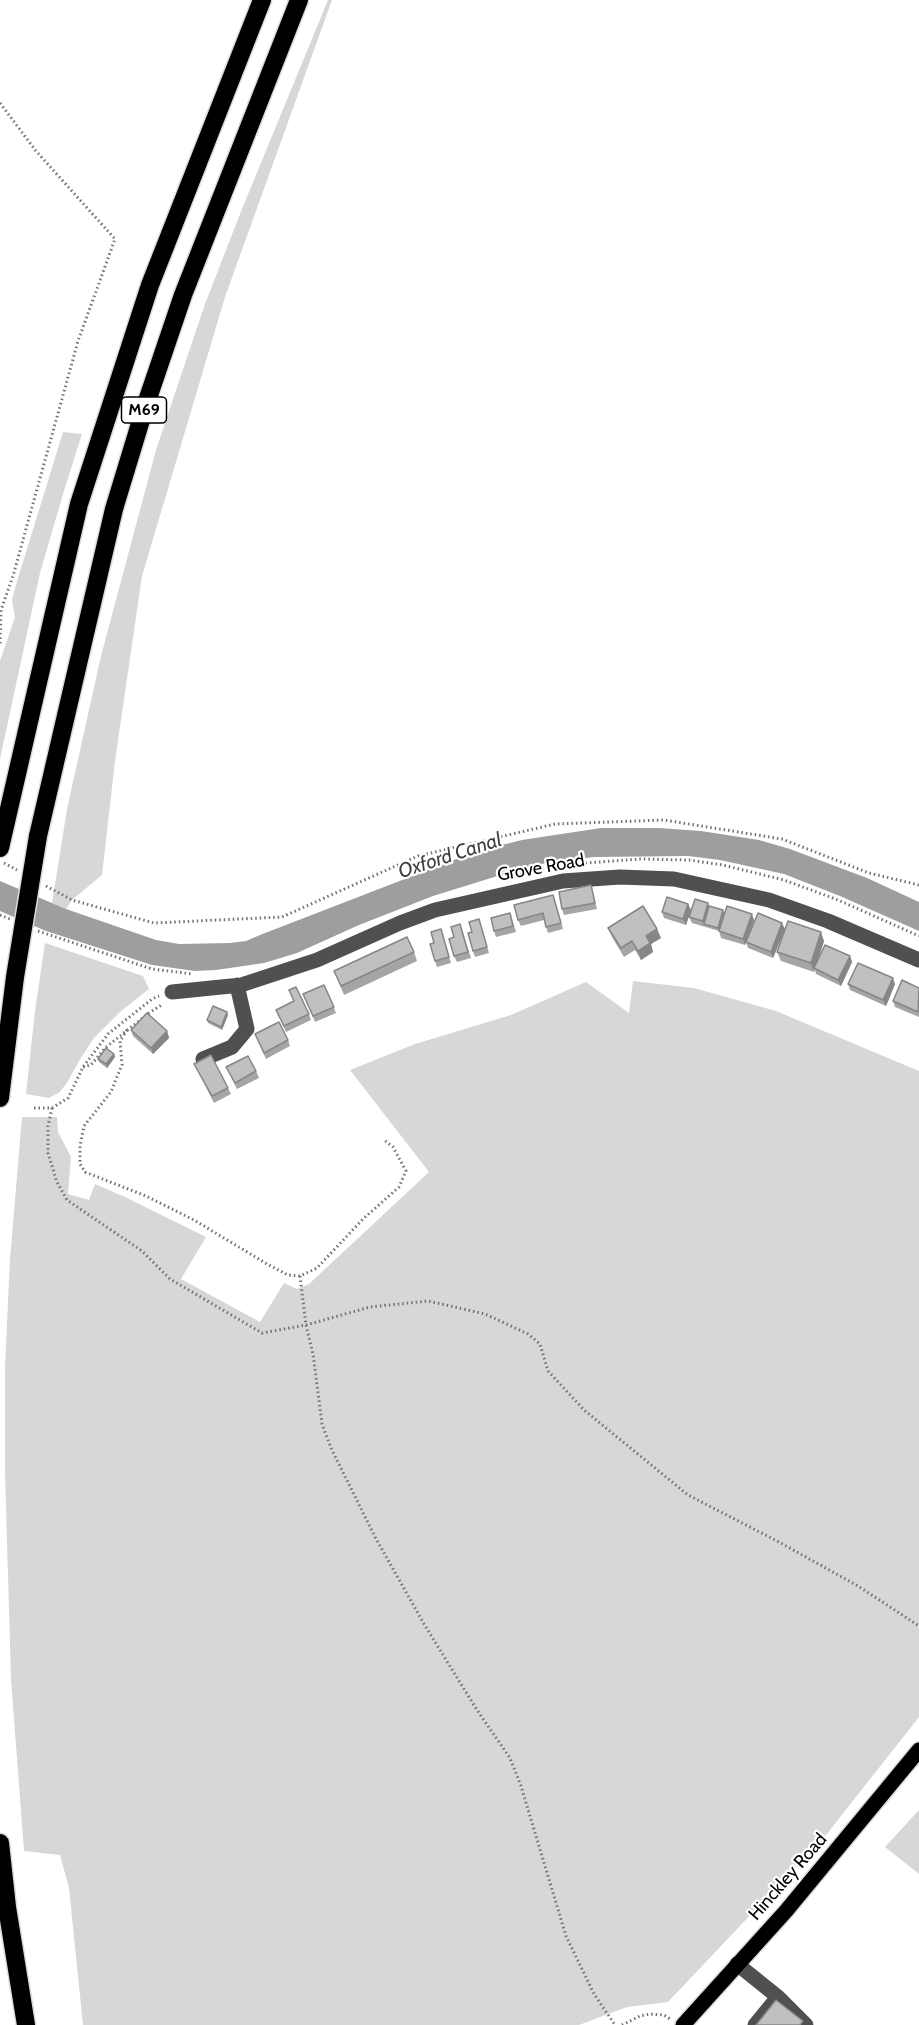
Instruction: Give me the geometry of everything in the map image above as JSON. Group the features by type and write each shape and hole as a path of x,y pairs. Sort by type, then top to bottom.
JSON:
{"highway":[{"name":"M69","path":"0,849 80,504 109,409 150,285 262,0"},
{"name":"M69","path":"0,1098 15,977 38,836 114,508 183,295 299,0"},
{"path":"0,1843 26,2025"}],"main road":[{"name":"Hinckley Road","path":"682,2025 786,1911 919,1750"}],"street":[{"name":"Grove Road","path":"172,992 237,985 317,960 435,910 563,881 621,877 674,879 768,900 828,921 919,960"},
{"path":"202,1059 232,1047 247,1029 237,985"},
{"path":"737,1965 778,1997 806,2025"},
{"path":"755,2025 778,1997"}],"path":[{"path":"0,102 36,151 115,239 78,341 13,576 1,610 0,644"},
{"path":"41,883 72,900 154,923 282,917 418,856 555,824 664,820 782,839 869,873 919,885"},
{"path":"0,861 21,872"},
{"path":"34,1108 52,1108 68,1098 83,1067 108,1034 152,999 172,992 172,999 149,1012 105,1048 91,1065 83,1067"},
{"path":"127,1030 120,1041 122,1065 111,1092 84,1126 80,1146 80,1164 85,1172 146,1196 194,1220 288,1275 300,1276 317,1268 363,1220 399,1187 406,1171 393,1147 382,1139"},
{"path":"52,1108 48,1126 48,1153 57,1182 67,1200 142,1251 170,1279 262,1333 306,1325 370,1306 428,1300 485,1314 528,1334 540,1344 548,1371 584,1410 688,1495 799,1553 919,1626"},
{"path":"300,1276 322,1424 331,1448 375,1537 424,1624 477,1710 510,1758 521,1786 566,1936 594,1994 615,2025"},
{"path":"622,2025 640,2016 664,2015"}],"shaded area":[{"path":"328,0 332,0 225,297 142,576 115,761 102,875 72,900 66,909 52,903 67,809 101,656 156,450 205,304"},
{"path":"63,432 82,434 40,573 0,759 0,661 15,617 12,600 15,588"},
{"path":"601,828 701,831 759,840 790,849 867,878 919,902 919,931 784,874 720,860 688,856 595,857 555,861 520,869 433,896 359,925 297,953 264,963 216,970 195,971 152,965 46,931 0,911 0,881 66,909 156,940 179,944 246,941 477,851 522,840"},
{"path":"45,943 143,976 149,989 120,1012 94,1038 60,1092 49,1098 26,1094"},
{"path":"633,981 694,988 776,1011 919,1071 919,1717 826,1835 668,2002 627,2007 579,2025 83,2025 69,1888 60,1855 24,1851 11,1679 5,1472 5,1367 10,1259 22,1117 57,1117 58,1132 71,1157 68,1194 89,1200 95,1184 206,1237 181,1279 260,1322 284,1283 297,1289 309,1284 429,1172 350,1070 415,1044 511,1015 586,982 629,1013"},
{"path":"919,1810 919,1874 885,1847"}],"building":[{"path":"591,885 595,903 562,909 559,892"},
{"path":"553,895 561,923 546,927 543,913 518,920 514,905"},
{"path":"667,897 688,904 683,919 662,912"},
{"path":"695,899 708,903 703,921 689,917"},
{"path":"643,906 657,929 646,936 650,943 638,951 632,941 621,948 608,928"},
{"path":"709,906 723,910 718,928 704,924"},
{"path":"727,906 752,914 743,939 719,931"},
{"path":"510,913 513,926 494,931 491,918"},
{"path":"758,913 782,923 771,952 746,942"},
{"path":"479,919 487,947 473,951 468,933 472,932 469,922"},
{"path":"788,921 821,932 811,963 777,952"},
{"path":"460,924 468,952 454,956 449,939 454,937 451,927"},
{"path":"441,929 449,957 435,961 430,944 434,943 431,932"},
{"path":"407,937 414,952 341,986 334,971"},
{"path":"825,945 850,956 838,980 814,968"},
{"path":"858,963 893,978 883,1000 848,984"},
{"path":"902,980 919,988 918,1012 893,1001"},
{"path":"324,985 334,1007 313,1016 303,994"},
{"path":"296,987 309,1014 284,1026 276,1010 294,1001 289,990"},
{"path":"213,1006 227,1012 221,1027 207,1020"},
{"path":"147,1013 167,1031 151,1048 131,1030"},
{"path":"279,1022 288,1040 264,1053 255,1034"},
{"path":"106,1048 114,1054 106,1064 98,1059"},
{"path":"211,1055 228,1088 212,1096 194,1064"},
{"path":"248,1056 256,1071 235,1083 226,1067"},
{"path":"776,2000 803,2021 800,2025 756,2025"}],"water label":[{"name":"Oxford Canal","path":"450,856"}]}
